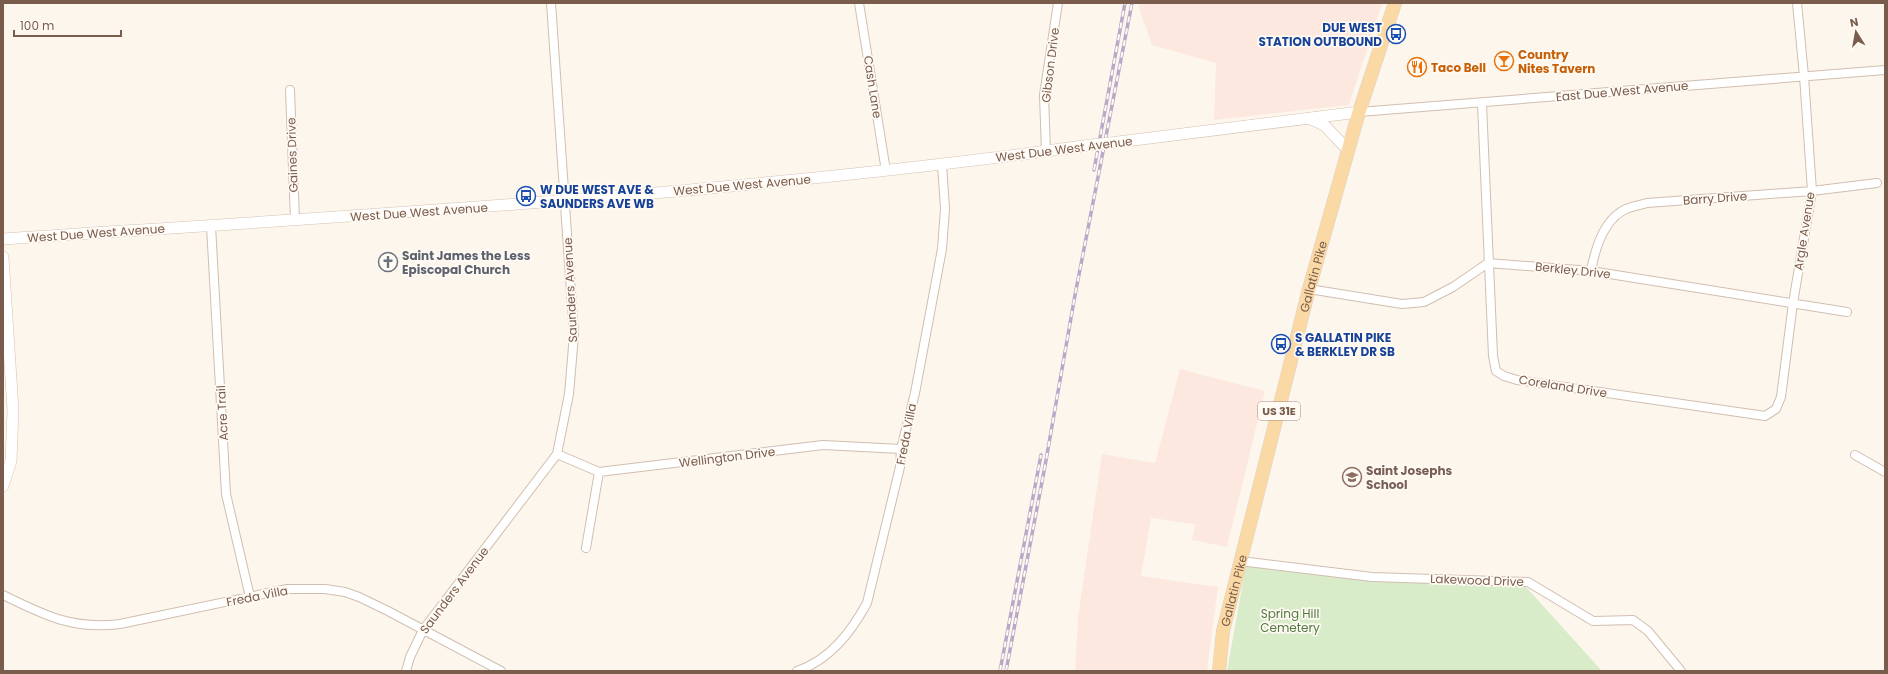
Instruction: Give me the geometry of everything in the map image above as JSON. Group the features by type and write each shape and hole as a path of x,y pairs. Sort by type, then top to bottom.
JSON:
{"main road":[{"name":"Gallatin Pike","path":"1218,671 1222,638 1240,561 1309,289 1359,112 1395,3"},
{"name":"West Due West Avenue","path":"3,239 565,202 886,171 1359,112"},
{"path":"1311,119 1324,126 1348,150"},
{"path":"3,258 13,410 11,461 3,486"}],"street":[{"name":"Saunders Avenue","path":"406,671 410,657 423,630 557,454 568,394 574,335 551,3"},
{"name":"Cash Lane","path":"859,3 886,171"},
{"name":"Gibson Drive","path":"1046,152 1044,95 1058,3"},
{"name":"Argle Avenue","path":"1776,409 1781,397 1793,303 1812,191 1797,3"},
{"name":"East Due West Avenue","path":"1359,112 1482,104 1885,70"},
{"name":"Gaines Drive","path":"290,90 295,220"},
{"name":"Coreland Drive","path":"1482,104 1488,263 1493,356 1496,371 1504,376 1517,380 1764,416 1776,409"},
{"name":"Freda Villa","path":"797,671 807,668 822,658 839,643 856,622 867,602 900,467 902,449 915,393 942,248 945,209 942,164"},
{"name":"Barry Drive","path":"1591,270 1602,235 1611,221 1625,210 1648,203 1812,191 1876,183"},
{"name":"Acre Trail","path":"211,226 226,494 250,597"},
{"name":"Berkley Drive","path":"1488,263 1591,270 1847,312"},
{"path":"1309,289 1402,304 1424,302 1452,287 1488,263"},
{"name":"Wellington Drive","path":"557,454 599,472 766,453 823,444 902,449"},
{"path":"1855,455 1885,472"},
{"path":"586,548 599,472"},
{"name":"Lakewood Drive","path":"1240,561 1372,577 1528,582 1593,621 1633,620 1648,631 1681,671"},
{"name":"Freda Villa","path":"3,595 40,613 59,620 101,627 287,589 325,589 340,591 359,597 381,607 501,671"}],"shaded area":[{"path":"1140,3 1382,3 1349,105 1214,120 1216,63 1152,45 1139,8"},
{"path":"1180,369 1265,391 1227,547 1192,540 1195,524 1151,518 1141,576 1218,587 1207,671 1075,671 1078,617 1102,454 1155,463"}],"green space":[{"name":"Spring Hill Cemetery","path":"1246,565 1526,587 1602,671 1227,671"}],"railway":[{"path":"1094,170 1125,3"},
{"path":"1006,671 1045,466 1075,295 1132,3"},
{"path":"1000,671 1041,455"}],"place":[{"name":"DUE WEST STATION OUTBOUND","path":"1396,34"},
{"name":"Country Nites Tavern","path":"1504,61"},
{"name":"Taco Bell","path":"1417,67"},
{"name":"W DUE WEST AVE & SAUNDERS AVE WB","path":"526,196"},
{"name":"Saint James the Less Episcopal Church","path":"388,262"},
{"name":"S GALLATIN PIKE & BERKLEY DR SB","path":"1281,344"},
{"name":"Saint Josephs School","path":"1352,477"}]}
